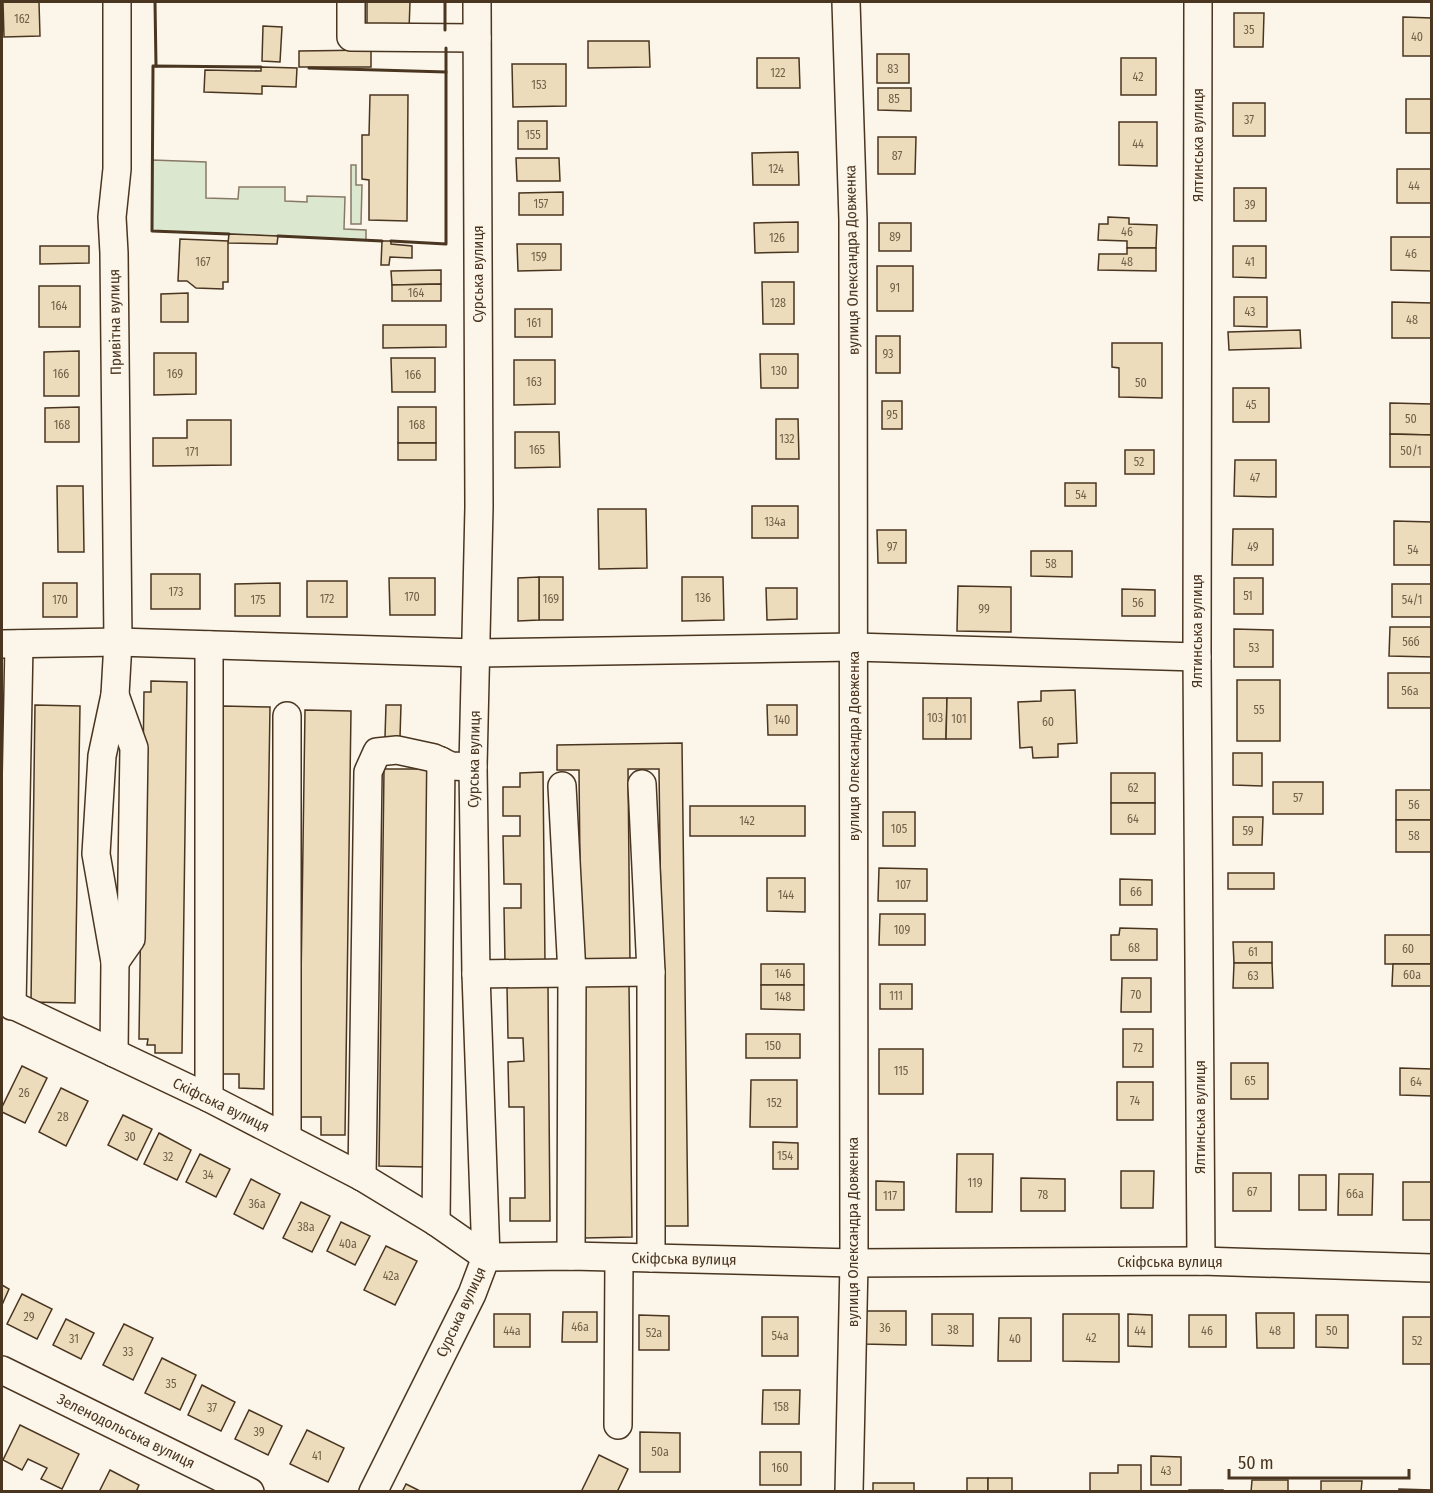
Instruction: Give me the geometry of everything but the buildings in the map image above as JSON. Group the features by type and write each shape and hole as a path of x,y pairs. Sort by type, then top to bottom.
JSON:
{"street":[{"name":"Привітна вулиця","path":"115,695 118,642 112,232 117,170 117,2"},
{"path":"351,2 351,37 477,38"},
{"name":"Сурська вулиця","path":"374,1491 472,1294 486,1257 476,974 473,767 479,507 477,2"},
{"name":"вулиця Олександра Довженка","path":"846,2 853,232 854,647 854,1263 849,1491"},
{"name":"Ялтинська вулиця","path":"1198,2 1197,657 1201,1261"},
{"path":"7,1003 10,644 118,642 476,652 854,647 1197,657"},
{"path":"209,645 209,1098"},
{"path":"115,695 134,748 131,939 115,963"},
{"path":"114,1053 115,963 96,854 102,756 115,695"},
{"path":"287,716 287,1138"},
{"path":"362,1177 368,772 377,752 397,750 434,758 451,766 473,767"},
{"path":"436,1222 441,761"},
{"path":"642,784 651,972 651,1258"},
{"path":"562,786 572,974 571,1256"},
{"path":"476,974 651,972"},
{"name":"Скіфська вулиця","path":"7,1003 209,1098 362,1177 436,1222 486,1257 571,1256 854,1263 1201,1261 1431,1268"},
{"path":"618,1425 619,1258"},
{"name":"Зеленодольська вулиця","path":"2,1370 250,1491"}],"green space":[{"path":"152,160 206,162 206,198 238,199 239,187 285,187 285,201 307,202 307,196 345,197 344,229 366,230 366,240 152,231"},
{"path":"351,165 356,165 356,185 362,185 361,224 351,224"}],"wall":[{"path":"155,2 156,66"},
{"path":"445,2 445,30"},
{"path":"446,48 446,72"},
{"path":"229,234 152,231 153,66 261,67"},
{"path":"309,68 446,72 446,244 391,241"},
{"path":"278,236 382,241"}]}
